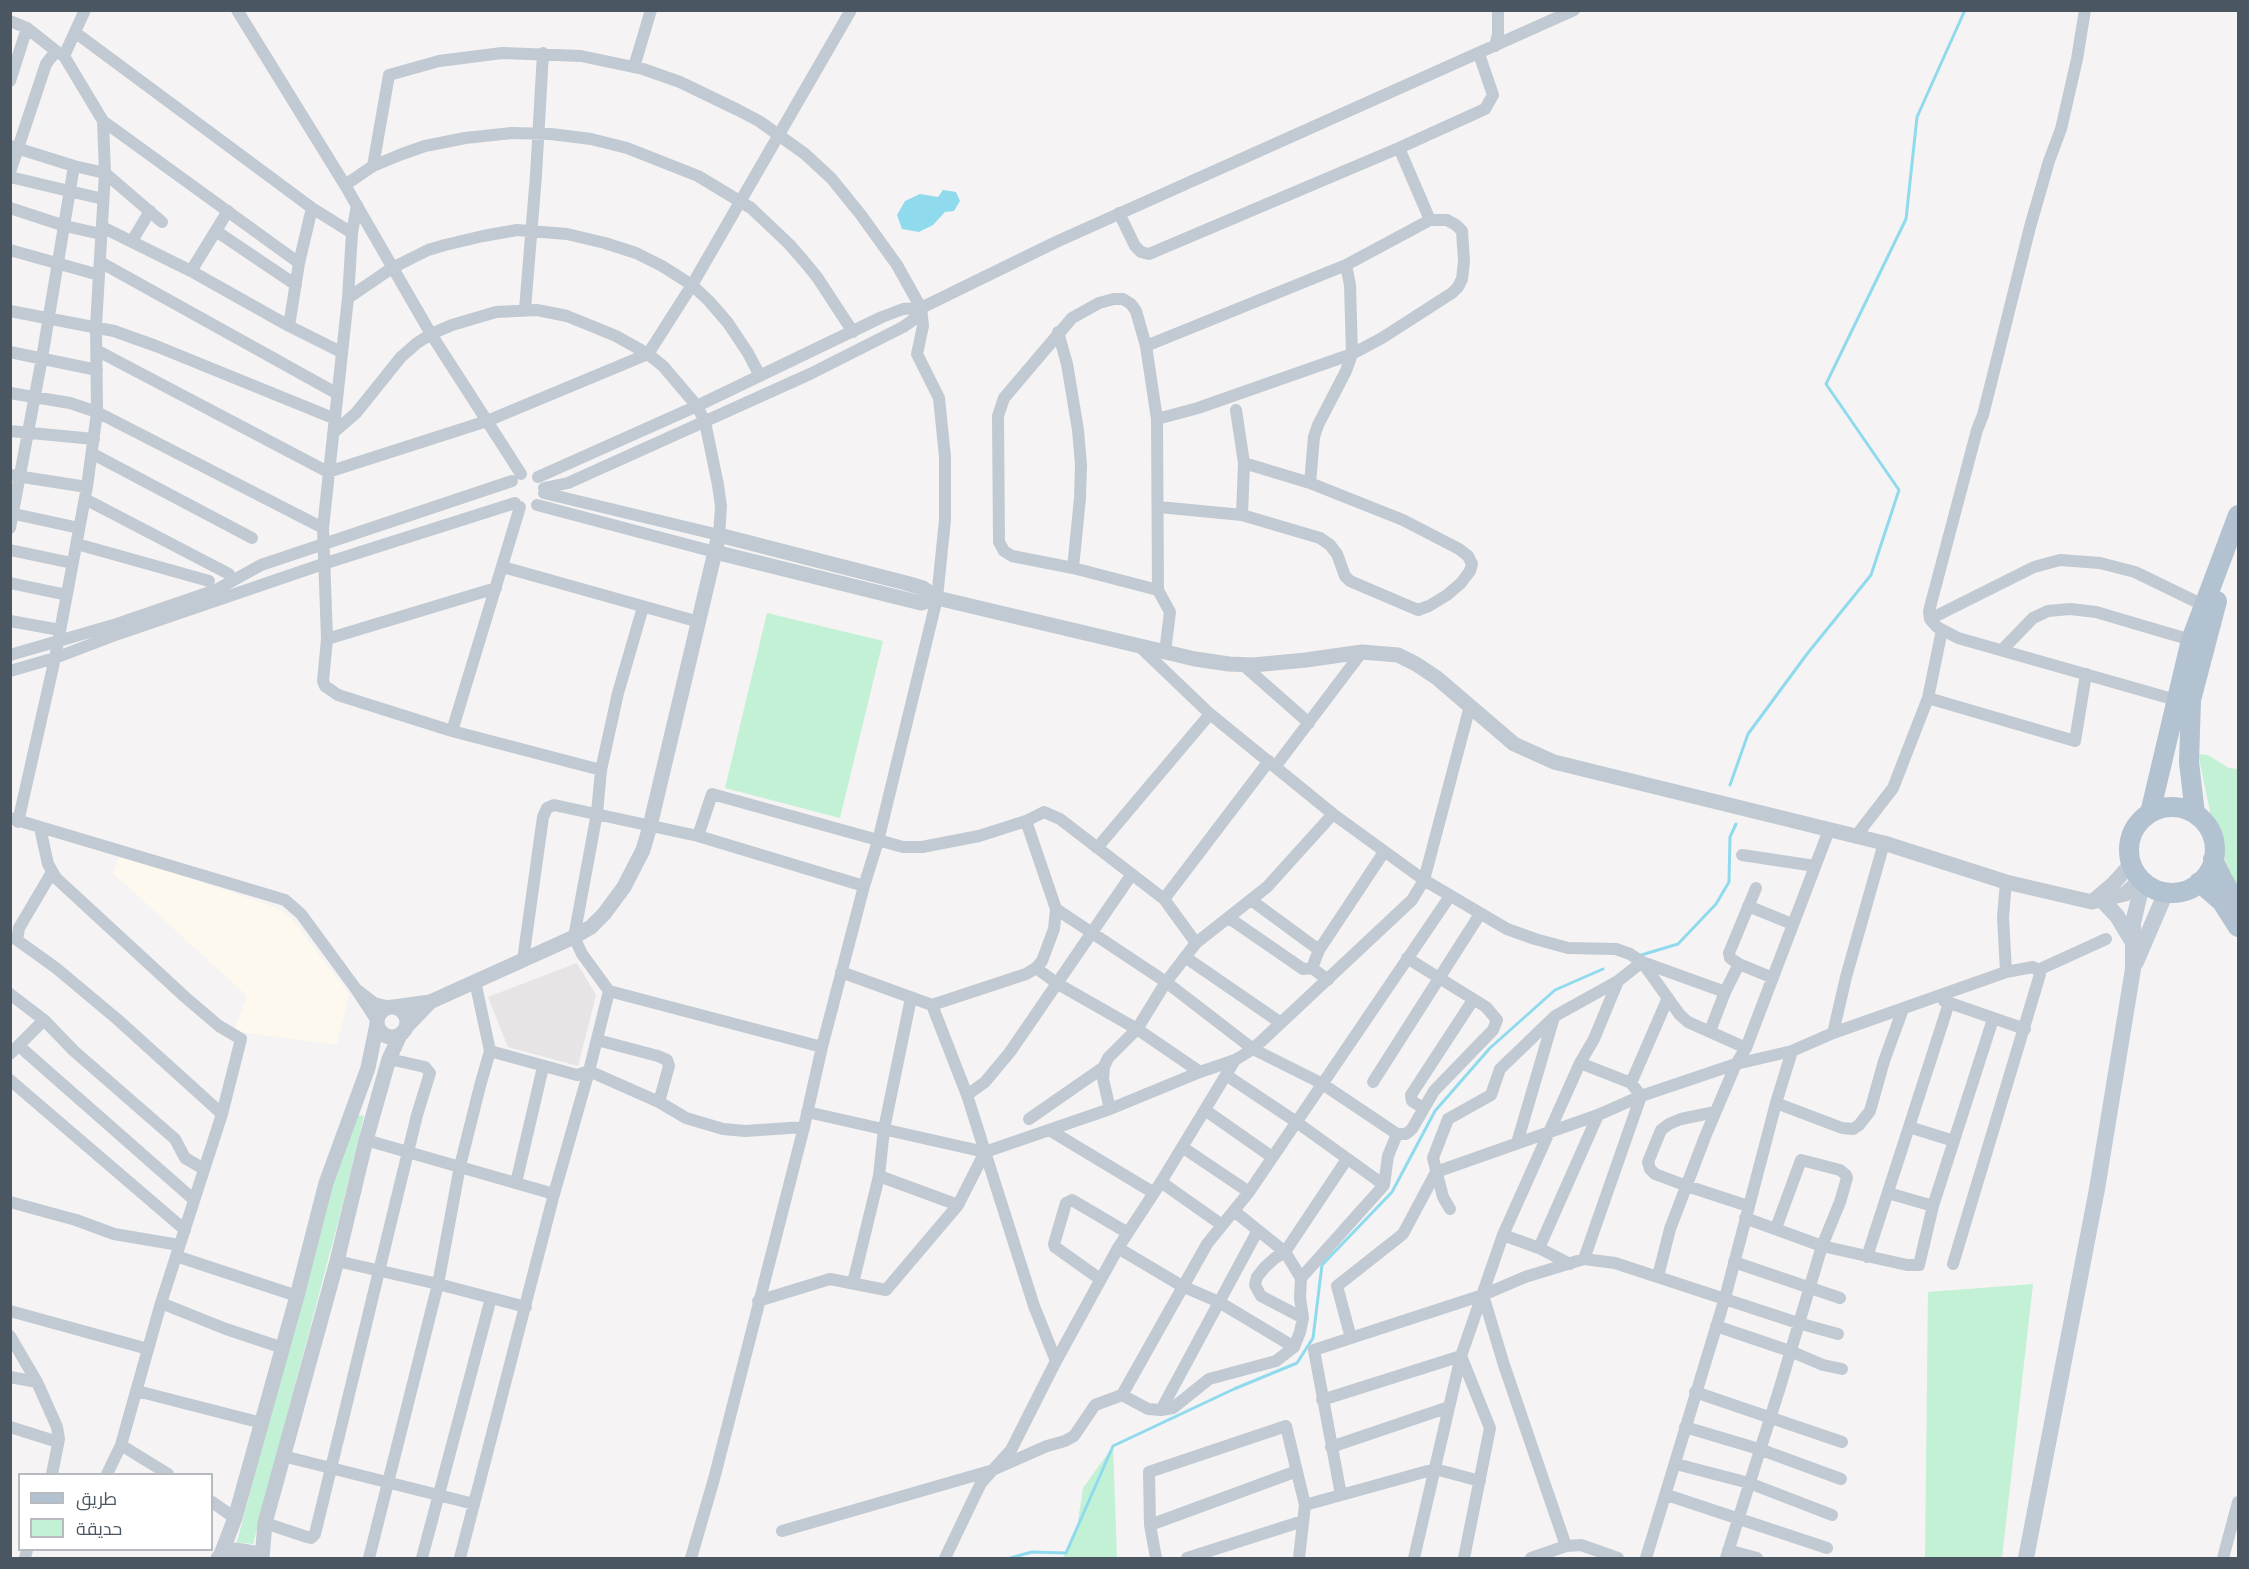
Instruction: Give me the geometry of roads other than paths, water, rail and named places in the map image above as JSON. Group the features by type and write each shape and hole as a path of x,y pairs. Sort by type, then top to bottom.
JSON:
{"main road":[{"path":"2150,813 2191,640 2238,514"},
{"path":"2195,814 2189,762 2191,700 2216,604 2238,544"},
{"path":"2026,1558 2097,1189 2133,969 2133,923 2138,875 2129,851 2130,838 2140,821 2150,813 2168,807 2182,808 2195,814 2208,827 2212,835 2213,859 2238,905"},
{"path":"2138,875 2154,888 2166,892 2187,889 2199,882 2208,872 2213,859"},
{"path":"2199,882 2222,902 2238,927"},
{"path":"2133,969 2166,892"},
{"path":"2097,902 2117,916 2133,943"}],"street":[{"path":"85,10 76,33 60,53 46,64 15,148 10,175 103,200"},
{"path":"237,10 357,205 431,334 487,421 516,478"},
{"path":"634,67 651,10"},
{"path":"98,351 328,472 487,421 648,354 692,285 851,10"},
{"path":"1496,46 1498,10"},
{"path":"538,477 697,406 882,317 903,309 921,308 999,268 1119,213 1574,10"},
{"path":"2085,10 2070,96 2030,227 1983,416 1977,430 1930,603 1930,619 1937,627 1958,638 2176,700"},
{"path":"10,21 27,28 60,53 103,121 299,263"},
{"path":"10,81 27,28"},
{"path":"76,33 312,208 352,232"},
{"path":"373,166 389,75 462,56 502,53 581,56 634,67 660,75 716,99 759,122 806,154 847,196 897,265 921,308 923,326 917,354 939,398 945,457 945,520 937,598 878,841 822,1047 804,1127 714,1479 691,1558"},
{"path":"525,309 543,53"},
{"path":"1119,213 1135,246 1141,252 1149,254 1399,148 1485,109 1493,95 1479,54"},
{"path":"103,121 105,173 96,326 98,370 93,454 55,658 14,820 285,900 302,914 356,989 385,1035 395,1037 430,1002"},
{"path":"345,185 373,166 424,146 465,138 512,133 539,133 591,139 646,154 698,176 740,200 762,218 789,244 817,277 853,332"},
{"path":"15,148 105,173 162,222"},
{"path":"1399,148 1430,220"},
{"path":"10,528 15,476 28,434 74,166"},
{"path":"357,205 352,232 348,298 333,418 323,528 327,639 323,681 325,686 338,695 452,731 601,770"},
{"path":"10,208 65,226 102,231 132,241 191,271 289,327 341,352"},
{"path":"289,327 299,263 312,208"},
{"path":"132,241 150,211"},
{"path":"191,271 228,211"},
{"path":"1146,346 1346,265 1430,220 1447,220 1462,231 1464,261 1462,279 1458,287 1391,332 1352,354 1198,408 1157,419"},
{"path":"348,298 392,268 428,250 465,239 508,231 532,230 567,234 620,247 662,266 692,285 728,323 760,376"},
{"path":"216,231 296,285"},
{"path":"10,250 59,264 100,268 336,393"},
{"path":"1310,483 1314,437 1352,354 1350,285 1346,265"},
{"path":"1158,590 1073,568 1012,556 1004,552 999,542 998,416 1000,408 1011,388 1072,318 1083,309 1114,298 1123,299 1136,311 1146,346 1157,419 1158,590 1170,612 1165,652"},
{"path":"537,505 544,491 568,483 705,422 895,332 913,320 921,308"},
{"path":"219,1558 236,1518 326,1183 368,1068 381,1011 392,1007 430,1002 574,937 591,927 604,914 624,887 643,850 650,826 719,535 721,506 705,422 697,406 663,366 648,354 616,336 567,316 525,309 496,312 431,334 401,357 356,413 333,433"},
{"path":"10,311 96,326 156,346 333,418"},
{"path":"1058,332 1074,399 1079,442 1080,498 1073,568"},
{"path":"10,352 98,370"},
{"path":"10,393 70,403 97,412 323,528"},
{"path":"1236,410 1244,463 1242,515"},
{"path":"10,431 94,439"},
{"path":"93,454 252,538"},
{"path":"1159,507 1242,515 1320,538 1337,554 1344,576 1350,581 1418,610 1447,595 1461,583 1470,571 1472,564 1468,556 1459,549 1403,520 1310,483 1244,463"},
{"path":"10,655 59,636 117,624 216,590 261,565 516,478 533,474 538,477 544,491"},
{"path":"15,476 86,493 229,574"},
{"path":"516,478 509,493 518,505"},
{"path":"568,483 569,498"},
{"path":"544,491 906,583 923,588 937,598 1165,652 1229,664 1289,662 1362,652 1398,655 1437,678 1514,744 1554,762 1884,843 2006,882 2097,902 2113,884 2138,875"},
{"path":"10,671 55,658 323,564 518,505 532,507 537,505 921,603 937,598"},
{"path":"452,731 503,567 518,505"},
{"path":"12,514 79,528"},
{"path":"77,544 209,581"},
{"path":"10,550 72,563"},
{"path":"1930,619 2034,567 2060,560 2100,564 2135,572 2203,605"},
{"path":"503,567 699,622"},
{"path":"10,583 67,595"},
{"path":"327,639 496,588"},
{"path":"643,607 621,683 601,770 597,813 574,937 582,954 609,991 822,1047"},
{"path":"2002,650 2033,618 2048,611 2070,609 2096,612 2191,640"},
{"path":"10,621 59,636"},
{"path":"1856,836 1893,788 1928,698 1942,630"},
{"path":"1139,646 1210,714 1333,814 1424,880 1480,914 1535,939 1568,948 1616,949 1642,962 1725,992"},
{"path":"1164,899 1272,764 1309,723 1362,652"},
{"path":"1242,664 1309,723"},
{"path":"1928,698 2075,741 2086,674"},
{"path":"807,1112 985,1152 1110,1109 1235,1060 1253,1049 1412,900 1424,880 1470,706"},
{"path":"1097,848 1210,714"},
{"path":"698,836 712,794 903,847 922,847 979,836 1026,821 1044,812 1050,813 1164,899 1196,943"},
{"path":"523,960 544,812 554,805 698,836 864,886"},
{"path":"1110,1109 1105,1088 1104,1067 1108,1058 1137,1029 1166,982 1196,943 1251,900 1282,872 1333,814"},
{"path":"842,972 932,1005 1036,969 1042,961 1054,929 1056,909 1026,821"},
{"path":"40,828 48,864 56,878 184,997 219,1026 241,1039 222,1114 161,1303 121,1445 107,1473"},
{"path":"1658,1276 1671,1229 1715,1112 1746,1048 1829,830"},
{"path":"1833,1033 1846,977 1884,843"},
{"path":"1312,968 1319,950 1384,852"},
{"path":"1742,855 1815,866"},
{"path":"52,872 19,928 17,940 56,968 117,1019 222,1114"},
{"path":"967,1095 985,1082 1010,1052 1132,874"},
{"path":"2006,882 2003,917 2006,972"},
{"path":"1756,888 1730,949 1730,958 1773,978"},
{"path":"782,1531 990,1471 1047,1446 1065,1441 1074,1436 1095,1405 1122,1395 1182,1286 1208,1244 1249,1192 1295,1121 1450,896"},
{"path":"1251,900 1319,950"},
{"path":"1748,906 1792,924"},
{"path":"1056,909 1166,982 1253,1049 1321,1083 1397,1134 1406,1134 1412,1129 1434,1092 1496,1024 1497,1020 1473,1000 1407,958"},
{"path":"1373,1082 1480,914"},
{"path":"1229,918 1303,969 1312,968 1328,980"},
{"path":"1351,1338 1337,1286 1402,1234 1436,1172 1598,1115 1641,1096 1736,1065 1792,1052 1833,1033 2006,972 2025,968 2038,970 2106,939"},
{"path":"1185,957 1281,1023"},
{"path":"1450,1209 1433,1158 1448,1119 1491,1095 1500,1069 1555,1016 1618,981 1642,962"},
{"path":"1642,962 1680,1015 1688,1022 1746,1048"},
{"path":"1710,1031 1739,964"},
{"path":"1036,969 1137,1029 1200,1072"},
{"path":"1953,1264 2025,1029 2040,974 2038,970"},
{"path":"369,1558 438,1284 460,1166 490,1051 475,981"},
{"path":"1414,1558 1461,1356 1503,1234 1548,1132 1594,1039 1618,981"},
{"path":"219,1558 236,1550 245,1550 262,1558 265,1523 337,1261 366,1140 388,1059 403,1031 406,1017 403,1012 374,1003 356,989"},
{"path":"460,1558 554,1194 590,1071 609,991"},
{"path":"10,994 44,1020 74,1051 175,1139 185,1158 204,1169"},
{"path":"853,1283 879,1176 884,1129 911,998"},
{"path":"1630,1083 1668,998"},
{"path":"1935,998 2025,1029"},
{"path":"1423,1108 1412,1101 1411,1095 1473,1000"},
{"path":"1867,1257 1949,1003"},
{"path":"932,1005 941,1034 967,1095 1034,1306 1056,1361"},
{"path":"1776,1103 1842,1128 1853,1129 1859,1125 1870,1111 1884,1061 1903,1009"},
{"path":"1517,1143 1555,1016"},
{"path":"1715,1112 1681,1119 1661,1130 1648,1162 1650,1169 1655,1174 1822,1246 1915,1267 1918,1265 1933,1206 1993,1018"},
{"path":"44,1020 15,1050 193,1199"},
{"path":"597,1040 667,1060 669,1066 659,1102"},
{"path":"490,1051 577,1075 590,1071 659,1102 686,1118 723,1129 745,1131 804,1127"},
{"path":"1646,1558 1725,1299 1746,1212 1792,1052"},
{"path":"265,1523 308,1537 313,1536 332,1469 408,1151 430,1073 425,1067 388,1059"},
{"path":"945,1558 981,1483 1011,1450 1100,1279 1235,1060"},
{"path":"1580,1064 1630,1083 1641,1096"},
{"path":"516,1183 543,1067"},
{"path":"1029,1119 1104,1067"},
{"path":"1226,1075 1384,1185"},
{"path":"10,1080 185,1230"},
{"path":"1584,1259 1641,1096"},
{"path":"1205,1110 1272,1157"},
{"path":"1539,1248 1598,1115"},
{"path":"1910,1127 1954,1141"},
{"path":"1051,1131 1158,1187 1222,1225"},
{"path":"1301,1278 1384,1185 1388,1156 1397,1134"},
{"path":"366,1140 554,1194"},
{"path":"1182,1147 1249,1192"},
{"path":"758,1301 830,1280 886,1290 958,1205 985,1152"},
{"path":"1303,1318 1261,1296 1255,1285 1257,1277 1275,1257 1285,1252 1347,1159"},
{"path":"1757,1558 1727,1554 1822,1246 1847,1178 1840,1170 1801,1160 1776,1228"},
{"path":"879,1176 958,1205"},
{"path":"1888,1193 1933,1206"},
{"path":"1100,1279 1055,1247 1066,1203 1072,1200 1128,1233"},
{"path":"10,1202 178,1251 297,1296"},
{"path":"1122,1395 1148,1409 1173,1408 1209,1379 1276,1361 1294,1347 1303,1318 1300,1298 1301,1278 1285,1252 1234,1211"},
{"path":"1161,1410 1258,1230"},
{"path":"1503,1234 1539,1248 1570,1264"},
{"path":"1118,1248 1182,1286 1219,1302 1294,1347"},
{"path":"1341,1495 1314,1350 1483,1295 1514,1281 1584,1259 1615,1263 1838,1334"},
{"path":"337,1261 526,1307"},
{"path":"1734,1262 1840,1298"},
{"path":"1483,1295 1504,1365 1566,1546"},
{"path":"422,1558 491,1298"},
{"path":"161,1303 226,1329 283,1348"},
{"path":"10,1311 148,1349"},
{"path":"1716,1326 1790,1351 1822,1365 1842,1369"},
{"path":"10,1336 37,1382 57,1427 58,1442 51,1473"},
{"path":"1322,1400 1461,1356"},
{"path":"1461,1356 1490,1428 1464,1558"},
{"path":"10,1377 37,1382"},
{"path":"137,1391 262,1423"},
{"path":"1695,1392 1842,1442"},
{"path":"1331,1447 1449,1407"},
{"path":"1156,1558 1150,1525 1149,1472 1286,1426 1305,1505 1299,1558"},
{"path":"10,1427 58,1442"},
{"path":"1685,1427 1759,1449 1841,1479"},
{"path":"121,1445 166,1473"},
{"path":"284,1456 474,1504"},
{"path":"1676,1464 1749,1483 1832,1515"},
{"path":"1305,1505 1435,1469 1480,1481"},
{"path":"1150,1525 1297,1471"},
{"path":"1667,1495 1827,1548"},
{"path":"2223,1558 2238,1502"},
{"path":"213,1503 236,1518"},
{"path":"1187,1558 1303,1521"},
{"path":"1531,1558 1566,1546 1581,1545 1618,1558"}],"water":[{"path":"943,190 956,192 960,201 954,211 945,212 933,225 919,232 902,229 897,215 905,201 920,194 938,197"}],"waterway":[{"path":"1730,785 1748,734 1807,654 1871,575 1899,490 1826,384 1906,219 1917,117 1965,10"},
{"path":"1638,956 1678,944 1716,904 1729,882 1730,837 1736,824"},
{"path":"1010,1558 1032,1552 1066,1553 1113,1446 1234,1389 1297,1363 1313,1338 1322,1265 1392,1192 1435,1111 1490,1048 1555,990 1603,969"}]}
